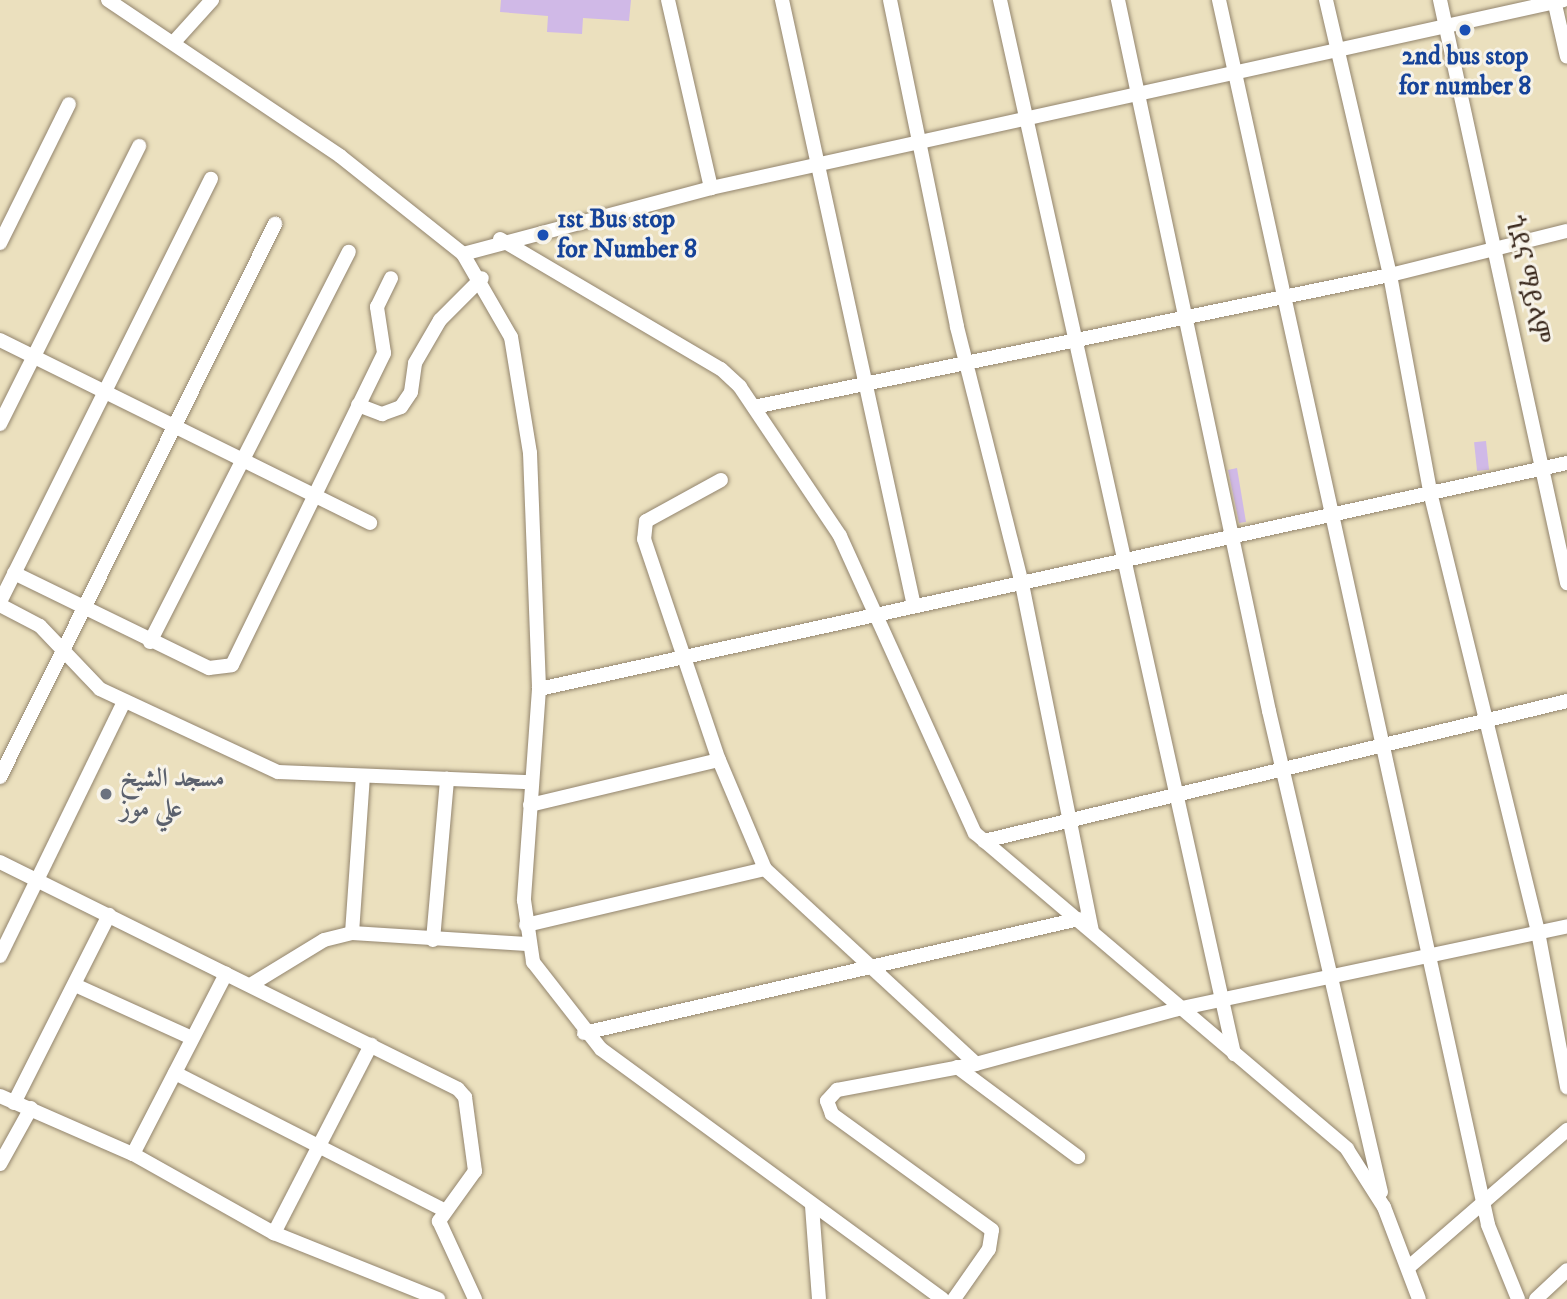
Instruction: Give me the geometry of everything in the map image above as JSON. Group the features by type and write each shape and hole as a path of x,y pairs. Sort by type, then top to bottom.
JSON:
{"street":[{"path":"108,0 340,156 463,254 482,278 511,337 524,405 538,540 540,689 531,782 527,944 543,978 584,1033 812,1206 942,1299"},
{"path":"174,42 212,0"},
{"path":"668,0 710,188"},
{"path":"782,0 869,385 914,606"},
{"path":"890,0 922,140 966,364 1022,584 1092,931"},
{"path":"1000,0 1130,563 1176,793 1234,1054"},
{"path":"1118,0 1232,539 1329,976 1384,1207"},
{"path":"1219,0 1483,1199 1518,1299"},
{"path":"1326,0 1390,275 1431,496 1538,932 1567,1087"},
{"name":"ጎደና ማይላም","path":"1440,0 1567,583"},
{"path":"463,254 500,239 710,188 1138,93 1234,75 1558,1 1567,57"},
{"path":"0,243 69,104"},
{"path":"0,424 139,146"},
{"path":"211,179 0,603 40,626 86,679 124,702 278,772 531,782"},
{"path":"0,778 275,224"},
{"path":"754,407 1080,341 1285,294 1390,275 1567,231"},
{"path":"500,239 721,369 754,407 825,511 875,615 941,769 984,841 1079,919 1178,1009 1348,1149 1384,1207 1410,1266 1419,1299"},
{"path":"150,642 240,459 349,252"},
{"path":"14,573 150,642 217,670 232,664 384,353 377,307 390,278"},
{"path":"358,405 382,414 401,407 411,392 415,363 440,320 482,278"},
{"path":"0,340 370,523"},
{"path":"540,689 683,661 914,606 1333,519 1567,463"},
{"path":"721,480 643,528 683,661 719,760 765,869 865,965 976,1064"},
{"path":"984,841 1068,817 1285,769 1384,742 1567,701"},
{"path":"0,956 124,702"},
{"path":"530,805 719,760"},
{"path":"352,933 363,777"},
{"path":"433,940 447,779"},
{"path":"0,862 226,974 253,984 465,1097 475,1171 442,1209 442,1235 475,1299"},
{"path":"526,925 765,869"},
{"path":"14,1102 109,915"},
{"path":"584,1033 865,965 1079,919"},
{"path":"954,1299 989,1249 992,1230 832,1114 827,1101 837,1090 976,1064 1178,1009 1567,926"},
{"path":"253,984 324,940 352,933 527,944"},
{"path":"133,1154 226,974"},
{"path":"75,985 192,1038"},
{"path":"274,1233 371,1045"},
{"path":"957,1067 1078,1157"},
{"path":"175,1073 442,1209"},
{"path":"0,1096 133,1154 274,1233 438,1299"},
{"path":"0,1164 31,1108"},
{"path":"1410,1266 1483,1199 1567,1130"},
{"path":"812,1206 819,1299"},
{"path":"1536,1299 1567,1270"}],"building":[{"path":"501,0 631,0 629,21 583,18 582,34 547,32 548,16 500,12"},
{"path":"1486,441 1489,470 1477,471 1474,442"},
{"path":"1237,468 1246,522 1239,523 1228,470"}],"place":[{"name":"2nd bus stop for number 8","path":"1465,30"},
{"name":"1st Bus stop for Number 8","path":"543,235"},
{"name":"مسجد الشيخ علي موز","path":"106,794"}]}
